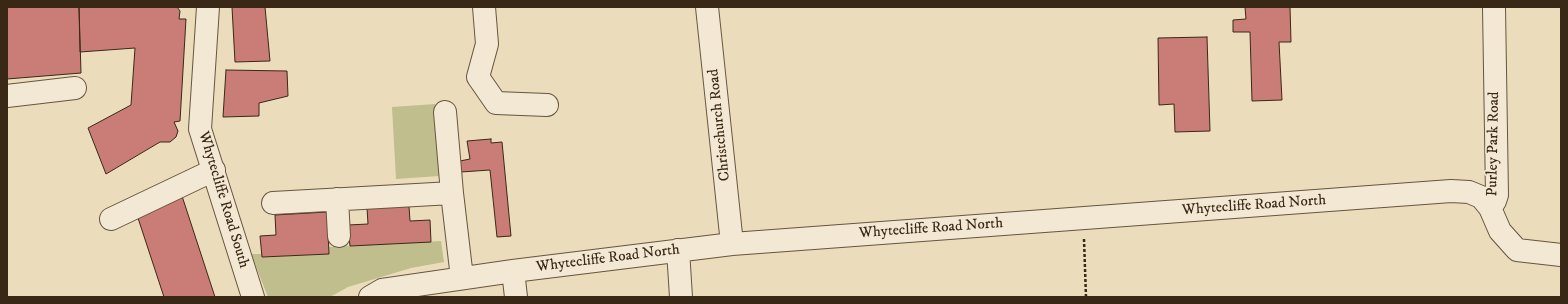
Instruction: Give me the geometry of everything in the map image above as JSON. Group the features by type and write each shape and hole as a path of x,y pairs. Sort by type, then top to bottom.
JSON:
{"street":[{"name":"Whytecliffe Road South","path":"208,7 200,129 253,297"},
{"path":"484,7 487,44 478,77 496,102 547,105"},
{"name":"Christchurch Road","path":"708,7 732,244"},
{"name":"Purley Park Road","path":"1494,7 1497,195 1490,208 1500,231 1517,250 1561,255"},
{"path":"7,96 75,88"},
{"path":"445,112 452,193 462,278"},
{"path":"111,219 214,170"},
{"name":"Whytecliffe Road North","path":"370,297 382,290 462,278 732,244 1452,191 1469,192 1481,197 1490,208"},
{"path":"273,203 452,193"},
{"path":"337,199 339,236"},
{"path":"678,250 681,297"},
{"path":"514,271 516,297"}],"path":[{"path":"1084,234 1086,297"}],"shaded area":[{"path":"435,104 439,176 396,179 392,107"},
{"path":"441,241 444,262 411,268 348,287 330,297 268,297 251,254 262,254 262,257 329,254 329,247"}],"building":[{"path":"7,7 79,7 81,73 7,79"},
{"path":"79,7 177,7 180,11 179,19 186,19 180,121 174,122 178,131 176,137 170,142 160,142 106,174 88,128 131,105 135,48 80,52"},
{"path":"232,7 265,7 270,61 235,62"},
{"path":"1245,7 1290,7 1291,42 1279,42 1282,100 1252,101 1250,32 1233,32 1233,20 1246,19"},
{"path":"1207,37 1210,131 1175,132 1174,104 1159,105 1158,38"},
{"path":"226,70 287,71 288,96 259,103 259,116 223,117"},
{"path":"491,139 491,143 502,142 511,236 497,237 490,170 461,172 460,161 470,159 467,141"},
{"path":"182,196 215,297 164,297 136,212"},
{"path":"409,206 410,221 430,220 431,242 350,246 348,225 368,224 367,208"},
{"path":"327,212 329,254 262,257 260,236 276,235 275,215"}]}
